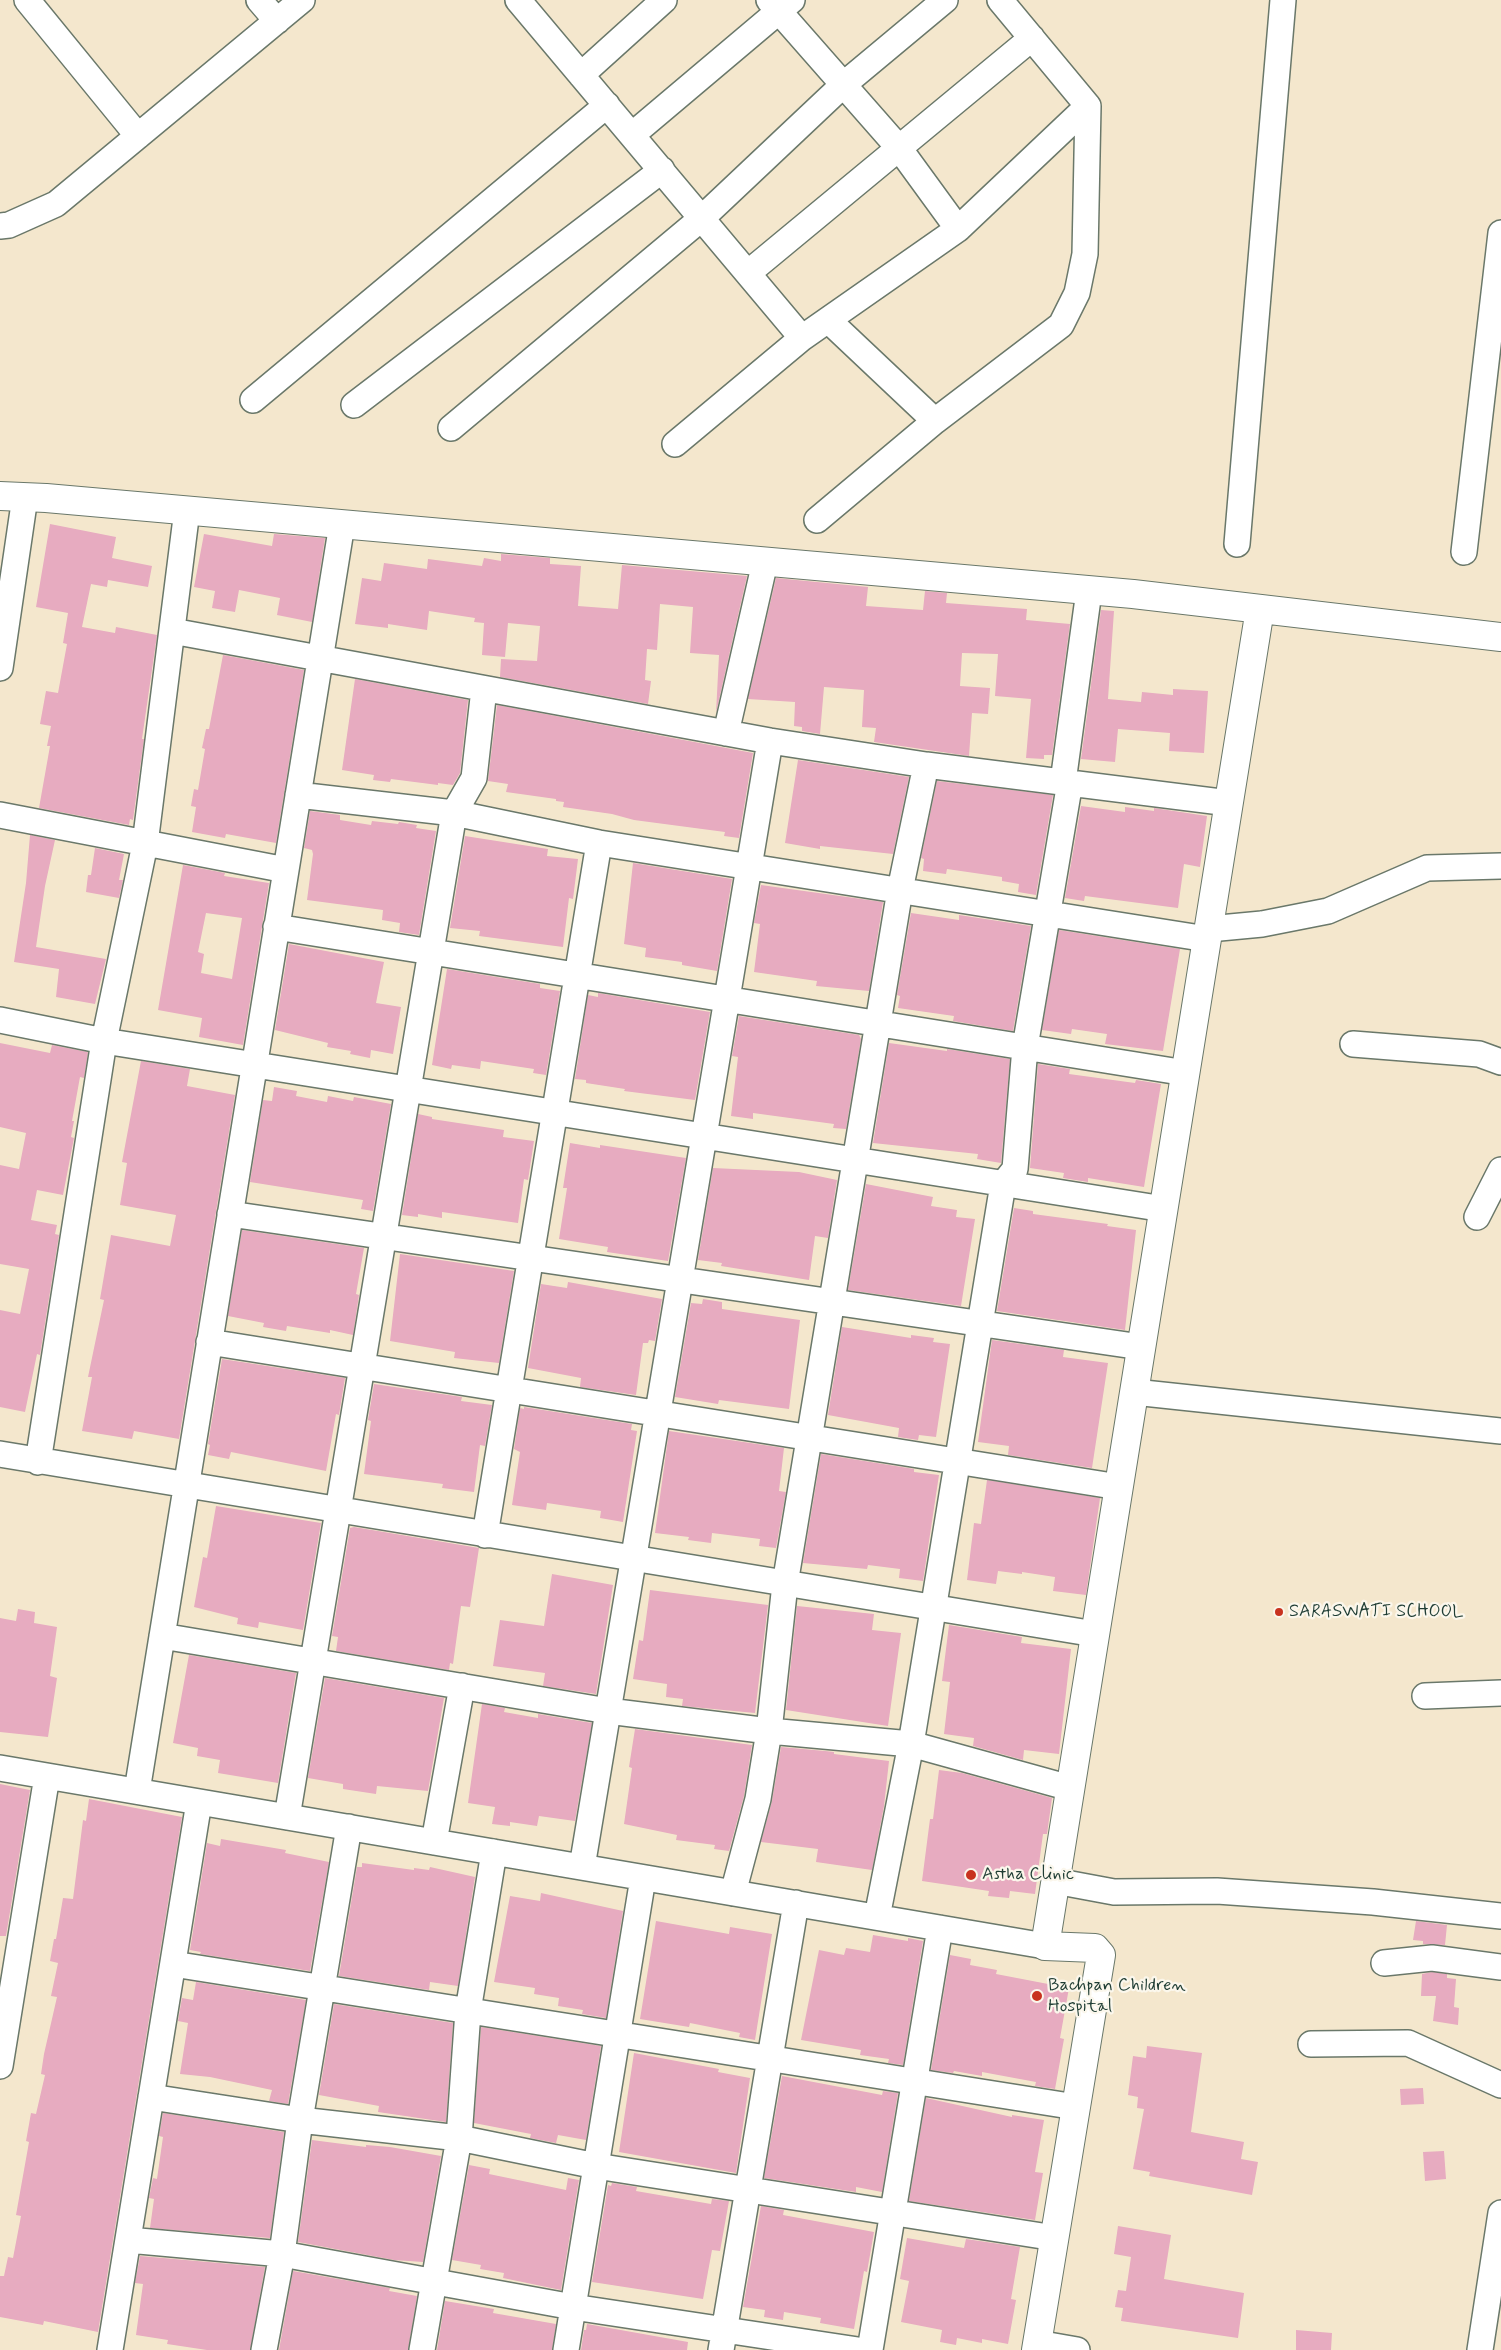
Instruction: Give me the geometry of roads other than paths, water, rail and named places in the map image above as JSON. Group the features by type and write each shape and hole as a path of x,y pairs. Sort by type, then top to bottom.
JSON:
{"street":[{"path":"27,0 138,136"},
{"path":"259,0 277,21"},
{"path":"0,226 9,225 56,204 302,0"},
{"path":"518,0 802,338"},
{"path":"581,75 664,0"},
{"path":"451,428 702,218 843,85 945,0"},
{"path":"817,520 935,421 1061,325 1077,293 1084,254 1088,106 1000,0"},
{"path":"1238,544 1283,0"},
{"path":"632,135 780,4 843,85 898,148 958,229"},
{"path":"748,273 1032,38"},
{"path":"253,400 607,105"},
{"path":"675,444 802,338 958,229 1088,106"},
{"path":"354,405 662,170"},
{"path":"1464,552 1501,233"},
{"path":"828,320 935,421"},
{"path":"0,668 12,496 1088,591 1501,637"},
{"path":"38,1462 104,1041 145,844 187,510"},
{"path":"137,1791 342,524"},
{"path":"726,733 765,562"},
{"path":"877,1917 911,1744 1003,1184 1015,1169 1025,1047 1048,914 1066,782 1088,591"},
{"path":"1045,1946 1260,609"},
{"path":"172,631 726,733 926,765 1230,803"},
{"path":"287,1817 454,814 474,778 484,689"},
{"path":"582,1867 770,740"},
{"path":"733,1893 758,1799 769,1731 785,1584 900,890 926,765"},
{"path":"298,795 454,814 599,843 1048,914 1208,934 1328,911 1427,868 1501,866"},
{"path":"0,815 286,870"},
{"path":"485,1535 599,843"},
{"path":"276,927 1186,1073"},
{"path":"0,1020 104,1041 1164,1210"},
{"path":"1353,1044 1479,1054 1501,1062"},
{"path":"1477,1216 1501,1170"},
{"path":"230,1214 1142,1347"},
{"path":"209,1342 1118,1487"},
{"path":"1134,1392 1501,1431"},
{"path":"0,1454 38,1462 1095,1634"},
{"path":"162,1636 608,1711 769,1731 911,1744 1070,1788"},
{"path":"434,1842 462,1686"},
{"path":"1425,1696 1501,1693"},
{"path":"0,1768 1045,1946 1095,1948 1101,1955 1037,2346 1077,2350"},
{"path":"0,2066 47,1776"},
{"path":"110,2350 199,1802"},
{"path":"264,2350 282,2254 300,2120 349,1827"},
{"path":"422,2350 459,2138 468,2011 494,1852"},
{"path":"566,2350 643,1878"},
{"path":"1055,1881 1114,1892 1217,1891 1373,1902 1501,1916"},
{"path":"723,2340 796,1903"},
{"path":"870,2350 940,1928"},
{"path":"1384,1963 1432,1958 1501,1967"},
{"path":"173,1964 1076,2107"},
{"path":"1311,2044 1408,2043 1501,2085"},
{"path":"151,2097 300,2120 459,2138 596,2166 1055,2238"},
{"path":"1480,2350 1497,2258 1501,2213"},
{"path":"128,2240 282,2254 573,2307 723,2340 858,2350"}],"place":[{"name":"SARASWATI SCHOOL","path":"1279,1612"},
{"name":"Astha Clinic","path":"971,1875"},
{"name":"Bachpan Children Hospital","path":"1037,1996"}]}
